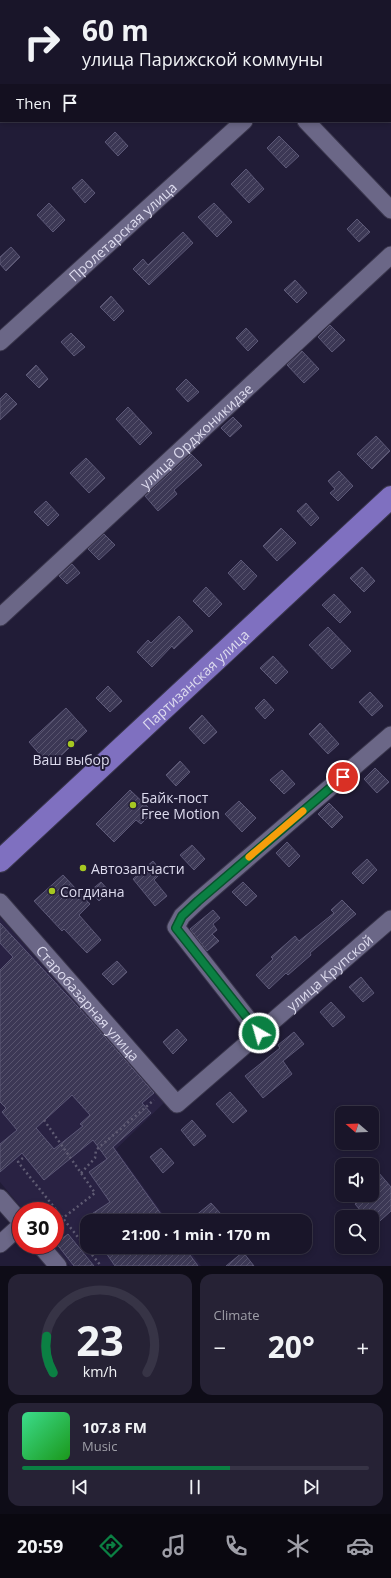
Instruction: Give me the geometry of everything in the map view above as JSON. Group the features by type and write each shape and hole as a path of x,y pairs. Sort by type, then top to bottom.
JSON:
{"main road":[{"name":"Партизанская улица","path":"0,861 391,497"}],"street":[{"name":"Пролетарская улица","path":"0,342 243,122"},
{"path":"307,122 391,210"},
{"name":"улица Орджоникидзе","path":"0,617 391,255"},
{"path":"259,1033 176,928 182,916 198,901 391,735"},
{"name":"Старобазарная улица","path":"0,902 177,1104"},
{"name":"улица Крупской","path":"177,1104 391,919"},
{"path":"0,1198 12,1212"},
{"path":"0,1244 12,1233"},
{"path":"48,1254 58,1266"}],"path":[{"path":"81,1173 95,1158 96,1150 165,1090"},
{"path":"44,1120 95,1193 64,1217"},
{"path":"24,1158 18,1162 50,1202"},
{"path":"64,1219 101,1266"}],"shaded area":[{"path":"0,917 166,1101 116,1149 163,1214 80,1214 80,1254 192,1254 201,1266 70,1266 60,1254 64,1254 64,1202 17,1202 0,1182"}],"building":[{"path":"115,132 128,146 118,156 105,142"},
{"path":"279,136 299,156 286,168 267,148"},
{"path":"246,169 264,189 249,203 231,184"},
{"path":"82,179 95,193 85,203 72,188"},
{"path":"49,203 65,220 53,232 37,215"},
{"path":"214,203 232,222 217,237 198,217"},
{"path":"357,219 370,232 359,242 347,229"},
{"path":"183,232 193,243 149,285 133,269 143,259 148,265"},
{"path":"11,247 20,257 6,271 0,264 0,257"},
{"path":"295,280 307,293 297,303 284,290"},
{"path":"111,296 124,311 114,321 100,307"},
{"path":"330,325 345,340 332,352 318,337"},
{"path":"246,328 258,341 248,351 236,338"},
{"path":"71,333 85,347 74,356 61,342"},
{"path":"302,351 319,369 304,383 287,365"},
{"path":"36,365 48,379 39,388 26,375"},
{"path":"186,379 199,392 188,402 176,389"},
{"path":"6,393 17,404 0,420 0,399"},
{"path":"128,407 152,433 140,445 116,419"},
{"path":"233,417 242,426 230,437 221,428"},
{"path":"376,436 390,451 372,469 357,454"},
{"path":"191,454 202,465 174,490 177,494 158,511 145,496"},
{"path":"86,458 105,478 89,493 70,473"},
{"path":"339,471 353,486 338,501 330,493 335,489 328,481"},
{"path":"46,501 59,515 48,526 34,512"},
{"path":"306,503 319,518 311,526 297,511"},
{"path":"281,528 296,543 277,561 263,546"},
{"path":"104,534 115,545 99,560 88,549"},
{"path":"241,560 257,576 244,590 228,573"},
{"path":"72,564 80,573 67,584 59,576"},
{"path":"362,567 375,581 364,592 350,578"},
{"path":"206,587 222,604 209,617 193,601"},
{"path":"334,594 351,612 340,623 322,605"},
{"path":"179,616 193,631 174,649 172,646 152,667 137,652 148,640 151,643"},
{"path":"328,627 351,651 332,669 309,645"},
{"path":"273,656 288,672 276,684 260,668"},
{"path":"108,686 122,701 110,712 96,698"},
{"path":"370,692 383,706 372,716 359,702"},
{"path":"264,699 274,710 265,719 255,708"},
{"path":"66,708 87,731 50,766 29,742"},
{"path":"202,715 217,732 204,744 189,728"},
{"path":"320,723 339,744 328,754 309,734"},
{"path":"180,761 190,772 176,786 166,775"},
{"path":"375,768 389,782 377,793 364,779"},
{"path":"282,770 295,784 284,794 270,780"},
{"path":"130,790 153,812 141,824 136,820 114,842 96,824"},
{"path":"239,801 256,818 242,832 225,814"},
{"path":"329,803 343,817 332,828 318,814"},
{"path":"287,842 300,856 289,867 276,853"},
{"path":"192,845 205,859 194,870 180,855"},
{"path":"367,859 377,870 363,884 352,873"},
{"path":"153,861 162,872 154,880 167,896 155,906 133,879"},
{"path":"63,875 90,904 79,915 101,940 87,953 64,929 62,931 34,901"},
{"path":"101,882 109,891 99,901 90,891"},
{"path":"243,882 257,896 246,906 232,892"},
{"path":"342,900 356,914 310,953 311,955 288,975 286,973 269,989 256,975 273,959 271,957 295,936 299,941 334,913 331,910"},
{"path":"213,910 220,918 213,924 217,930 212,934 219,941 207,951 190,929"},
{"path":"0,923 91,1021 154,1093 142,1103 151,1113 113,1147 161,1214 92,1214 110,1202 89,1172 107,1159 93,1140 44,1180 22,1153 0,1172 0,1144 17,1130 2,1112 6,1108 0,1102 0,970 13,957 0,943","holes":["72,1095 90,1115 80,1124 83,1126 54,1149 36,1128"]},
{"path":"117,961 127,972 113,985 102,974"},
{"path":"361,977 374,993 363,1002 349,987"},
{"path":"331,1002 345,1017 333,1027 320,1012"},
{"path":"177,1029 187,1040 173,1054 163,1042"},
{"path":"294,1032 304,1044 283,1061 292,1074 263,1098 245,1076 280,1048 278,1045"},
{"path":"230,1092 247,1111 233,1123 216,1104"},
{"path":"192,1120 206,1136 194,1146 181,1130"},
{"path":"161,1148 174,1163 163,1173 150,1157"},
{"path":"379,1173 391,1187 391,1211 379,1222 379,1210 360,1210 355,1204 357,1202 379,1202"},
{"path":"211,1203 221,1214 198,1214"},
{"path":"68,1234 80,1249 80,1254 84,1254 94,1266 74,1266 64,1253 64,1237"},
{"path":"107,1254 189,1254 198,1266 115,1266"},
{"path":"241,1254 245,1254 254,1266 226,1266"}],"slow traffic":[{"path":"249,857 303,811"}],"place":[{"name":"Ваш выбор","path":"71,744"},
{"name":"Байк-пост Free Motion","path":"133,805"},
{"name":"Автозапчасти","path":"83,868"},
{"name":"Согдиана","path":"52,891"}],"route":[{"path":"259,1033 176,928 182,916 198,901 343,777"}]}
